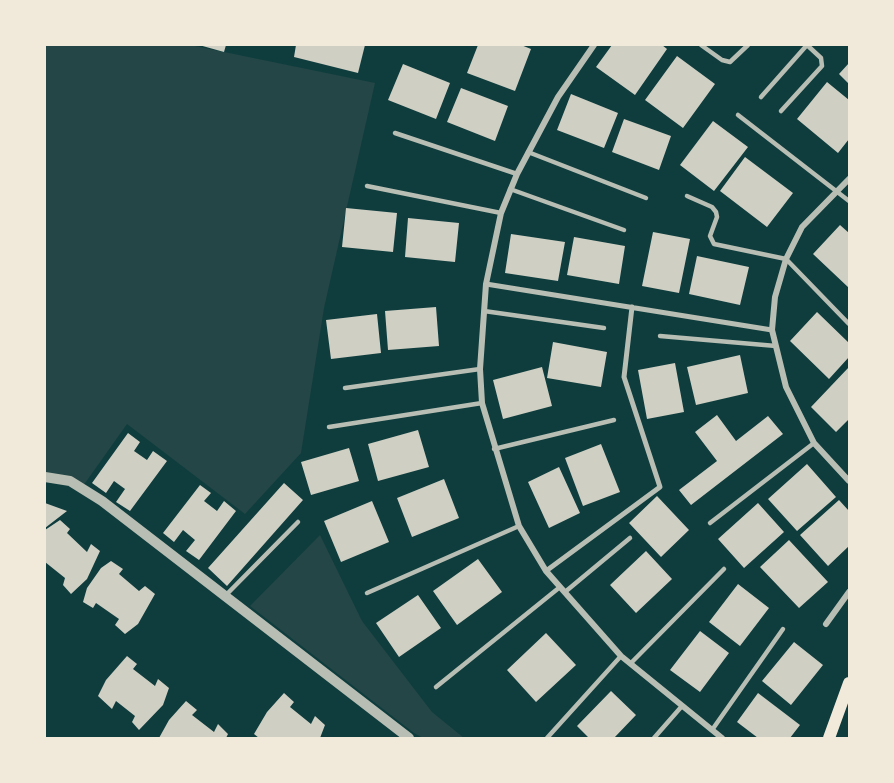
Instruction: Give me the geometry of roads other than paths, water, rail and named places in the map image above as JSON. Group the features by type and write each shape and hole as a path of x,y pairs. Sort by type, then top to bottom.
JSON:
{"main road":[{"path":"830,738 849,683"}],"street":[{"path":"594,45 558,97 517,174 501,213 486,284 480,369 482,403 519,526 546,571 621,656 722,738"},
{"path":"849,179 802,227 786,259 775,297 772,330 786,387 814,443 849,481"},
{"path":"486,284 772,330"},
{"path":"546,571 660,487 624,377 632,308"},
{"path":"45,477 70,481 102,501 409,738"},
{"path":"826,624 849,592"}],"lane":[{"path":"701,45 722,60 730,62 748,45"},
{"path":"761,97 807,45 821,58 822,66 781,111"},
{"path":"738,115 849,201"},
{"path":"395,134 517,174"},
{"path":"528,152 646,198"},
{"path":"367,186 501,213"},
{"path":"510,189 624,230"},
{"path":"687,196 712,207 716,212 717,217 710,236 714,244 786,259 849,324"},
{"path":"484,311 604,328"},
{"path":"660,336 776,346"},
{"path":"345,388 480,369"},
{"path":"329,427 482,403"},
{"path":"494,449 614,420"},
{"path":"710,523 814,443"},
{"path":"225,596 298,522"},
{"path":"367,593 519,526"},
{"path":"436,687 630,538"},
{"path":"631,663 724,569"},
{"path":"712,730 783,628"},
{"path":"547,738 621,656"},
{"path":"654,738 682,706"}]}
